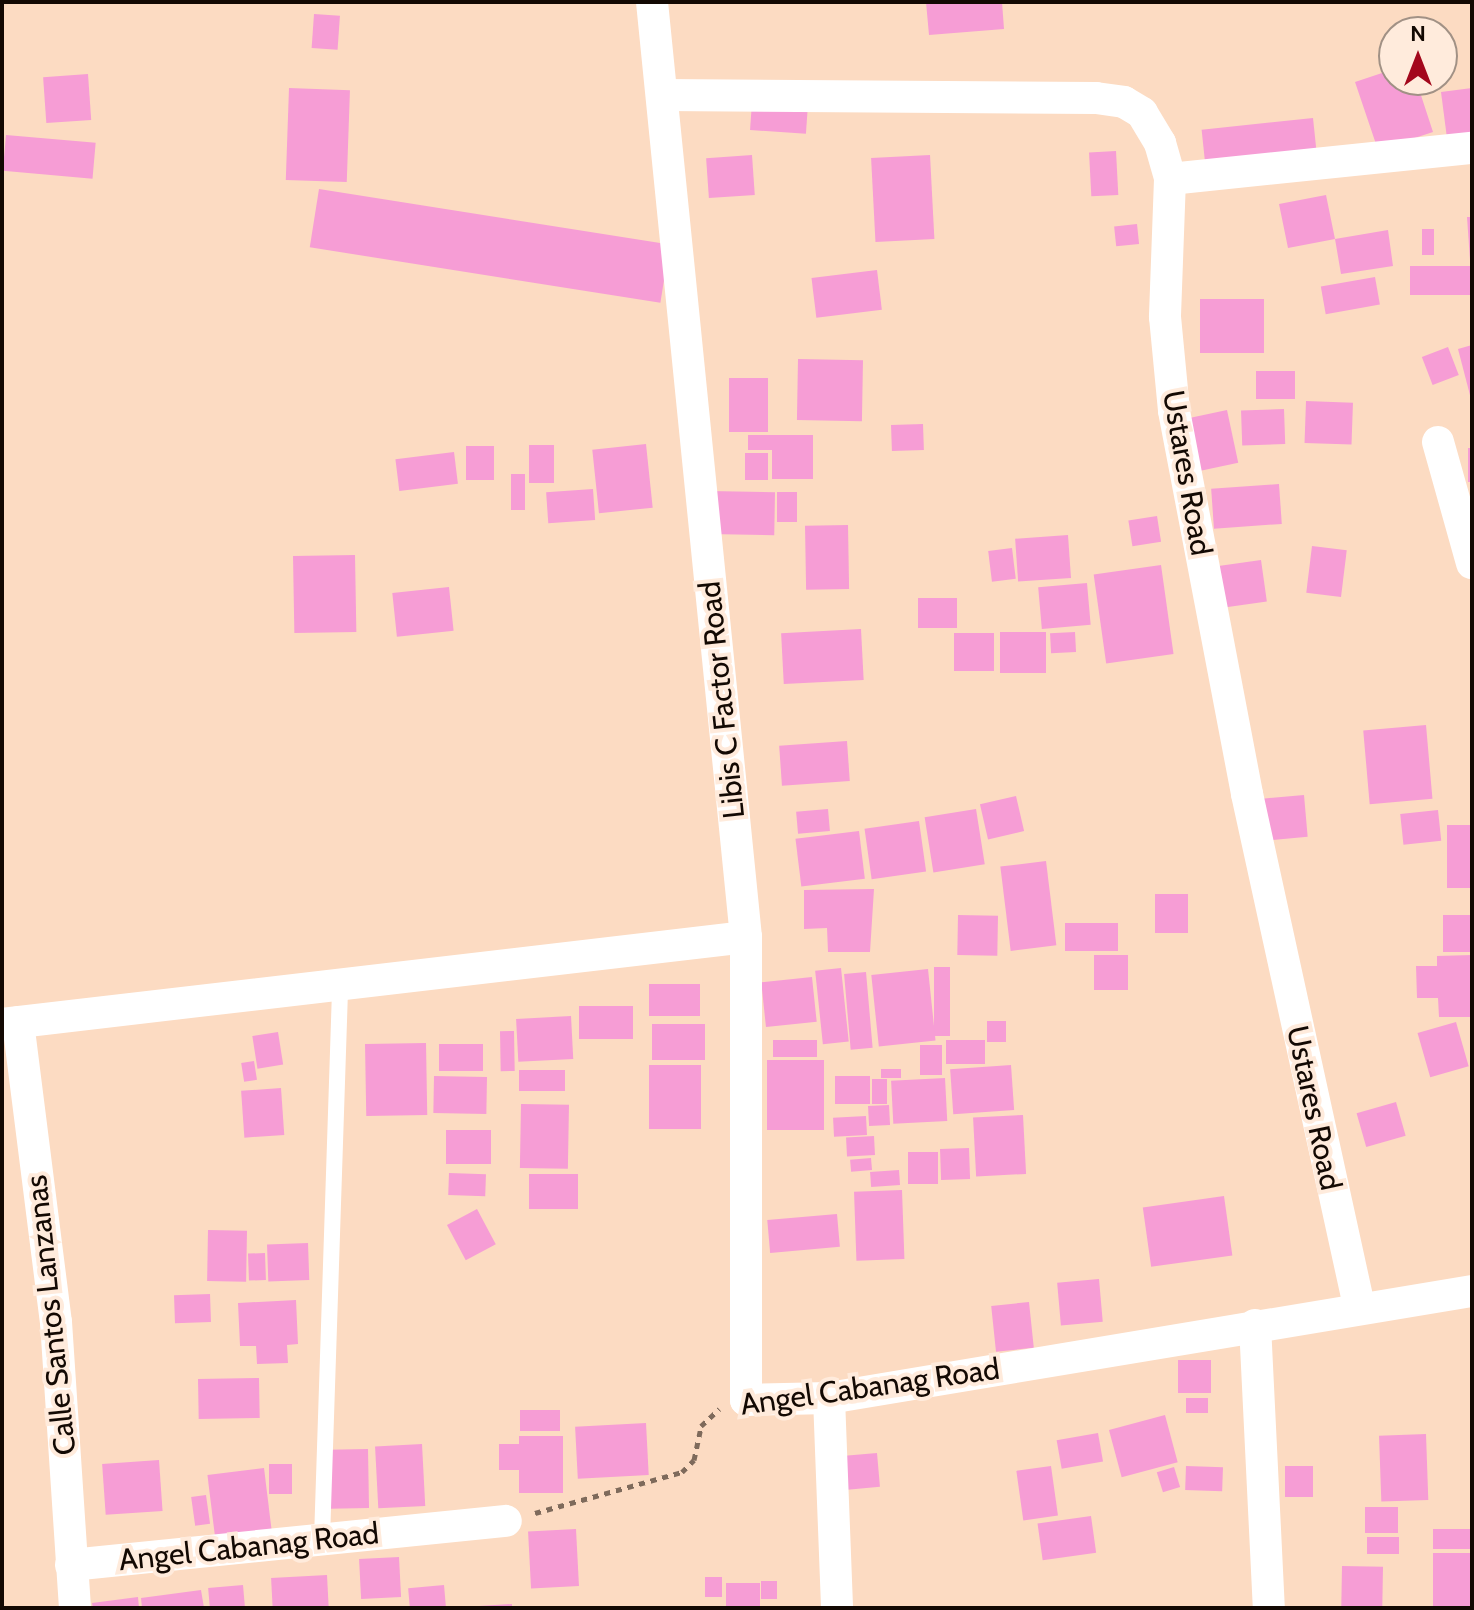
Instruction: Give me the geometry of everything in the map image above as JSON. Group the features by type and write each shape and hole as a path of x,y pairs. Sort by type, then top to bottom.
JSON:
{"street":[{"name":"Libis C Factor Road","path":"652,2 746,937 746,1400"},
{"name":"Ustares Road","path":"663,95 1124,102 1142,113 1170,179 1165,317 1174,411 1247,794 1359,1306"},
{"path":"1170,179 1472,148"},
{"path":"1438,442 1472,563"},
{"path":"10,1023 340,990 746,937"},
{"name":"Calle Santos Lanzanas","path":"10,1023 56,1322 75,1608"},
{"name":"Angel Cabanag Road","path":"746,1400 829,1398 1359,1306 1472,1291"},
{"path":"1255,1325 1269,1608"},
{"path":"829,1398 837,1608"},
{"name":"Angel Cabanag Road","path":"71,1565 506,1521"}],"lane":[{"path":"322,1539 340,990"}],"path":[{"name":"Angel Cabanag Road","path":"506,1521 672,1477 694,1460 710,1415 746,1400"}],"building":[{"path":"926,2 1002,2 1004,29 929,35"},
{"path":"314,14 340,16 338,50 312,48"},
{"path":"88,74 91,120 46,123 43,77"},
{"path":"1378,74 1378,96 1421,96 1433,132 1378,150 1355,82"},
{"path":"289,88 350,90 347,182 286,180"},
{"path":"1472,88 1472,143 1448,146 1442,96 1458,96 1458,90"},
{"path":"752,102 808,106 806,134 750,130"},
{"path":"1313,118 1317,156 1206,167 1202,130"},
{"path":"6,135 96,143 93,179 3,171"},
{"path":"1116,151 1118,195 1091,196 1089,152"},
{"path":"752,155 755,195 709,198 706,158"},
{"path":"930,155 934,239 875,242 871,158"},
{"path":"319,189 670,245 660,303 310,247"},
{"path":"1326,195 1335,239 1288,248 1279,204"},
{"path":"1467,217 1472,217 1472,260 1470,260"},
{"path":"1137,224 1139,244 1116,246 1114,226"},
{"path":"1422,229 1434,229 1434,255 1422,255"},
{"path":"1388,230 1393,266 1341,274 1335,239"},
{"path":"1410,266 1472,266 1472,295 1410,295"},
{"path":"877,270 882,310 816,318 811,278"},
{"path":"1375,277 1380,305 1326,314 1321,287"},
{"path":"1200,299 1264,299 1264,353 1200,353"},
{"path":"1472,345 1472,399 1471,399 1458,349"},
{"path":"1448,347 1459,375 1433,385 1422,357"},
{"path":"798,359 863,360 862,421 797,420"},
{"path":"1256,371 1295,371 1295,399 1256,399"},
{"path":"729,378 768,378 768,432 729,432"},
{"path":"1306,401 1353,403 1352,445 1305,443"},
{"path":"1284,409 1285,444 1242,445 1241,411"},
{"path":"1227,410 1238,463 1191,473 1180,420"},
{"path":"923,424 924,450 892,451 891,425"},
{"path":"748,435 813,435 813,479 772,479 772,450 748,450"},
{"path":"646,444 653,508 599,513 592,450"},
{"path":"529,445 554,445 554,483 529,483"},
{"path":"466,446 494,446 494,480 466,480"},
{"path":"1468,448 1472,448 1472,482 1468,482"},
{"path":"454,452 458,484 399,491 395,459"},
{"path":"745,453 768,453 768,480 745,480"},
{"path":"511,474 525,474 525,510 511,510"},
{"path":"1279,484 1282,524 1214,529 1211,489"},
{"path":"593,489 595,520 548,523 546,492"},
{"path":"709,491 775,492 774,535 708,534"},
{"path":"777,492 797,492 797,522 777,522"},
{"path":"1157,516 1161,542 1132,546 1128,521"},
{"path":"848,525 849,589 806,590 805,526"},
{"path":"1068,535 1071,578 1018,582 1015,539"},
{"path":"1312,546 1347,550 1341,597 1306,593"},
{"path":"1012,548 1016,579 992,582 988,551"},
{"path":"355,555 356,632 294,633 293,556"},
{"path":"1261,560 1267,602 1217,609 1211,567"},
{"path":"1161,565 1174,654 1106,664 1094,574"},
{"path":"1087,583 1091,625 1042,629 1038,587"},
{"path":"449,587 454,631 397,637 392,593"},
{"path":"918,598 957,598 957,628 918,628"},
{"path":"861,629 864,680 784,684 781,633"},
{"path":"1000,632 1046,632 1046,673 1000,673"},
{"path":"1075,632 1076,652 1051,653 1050,633"},
{"path":"954,633 994,633 994,671 954,671"},
{"path":"1426,725 1432,799 1370,804 1363,730"},
{"path":"847,741 850,781 782,786 779,746"},
{"path":"1304,795 1308,837 1266,841 1262,799"},
{"path":"1016,796 1024,831 988,839 980,804"},
{"path":"828,809 830,831 798,834 796,812"},
{"path":"976,809 985,864 933,872 925,817"},
{"path":"1438,810 1441,841 1403,845 1400,814"},
{"path":"919,821 926,872 872,879 865,829"},
{"path":"1447,825 1472,825 1472,888 1447,888"},
{"path":"859,831 865,879 801,886 795,839"},
{"path":"1046,861 1056,945 1011,951 1000,867"},
{"path":"874,889 870,952 828,952 827,928 804,929 804,890"},
{"path":"1155,894 1188,894 1188,933 1155,933"},
{"path":"958,915 998,916 997,956 957,955"},
{"path":"1443,915 1472,915 1472,952 1443,952"},
{"path":"1065,923 1118,923 1118,951 1065,951"},
{"path":"1094,955 1128,955 1128,990 1094,990"},
{"path":"1472,955 1472,1017 1439,1017 1438,998 1417,998 1416,966 1437,966 1437,956"},
{"path":"934,967 950,967 950,1036 934,1036"},
{"path":"841,968 849,1042 823,1044 815,971"},
{"path":"928,969 936,1041 879,1047 871,975"},
{"path":"866,972 873,1048 851,1050 844,974"},
{"path":"812,977 817,1022 766,1027 761,982"},
{"path":"649,984 700,984 700,1016 649,1016"},
{"path":"579,1006 633,1006 633,1039 579,1039"},
{"path":"571,1016 573,1059 518,1062 516,1019"},
{"path":"987,1021 1006,1021 1006,1042 987,1042"},
{"path":"1456,1022 1469,1066 1430,1077 1418,1033"},
{"path":"652,1024 705,1024 705,1060 652,1060"},
{"path":"500,1031 514,1031 515,1071 501,1071"},
{"path":"278,1032 283,1065 257,1069 252,1036"},
{"path":"773,1040 817,1040 817,1057 773,1057"},
{"path":"946,1040 985,1040 985,1064 946,1064"},
{"path":"426,1043 427,1115 366,1116 365,1044"},
{"path":"439,1044 483,1044 483,1071 439,1071"},
{"path":"920,1045 942,1045 942,1075 920,1075"},
{"path":"767,1060 824,1060 824,1130 767,1130"},
{"path":"254,1061 257,1080 244,1082 241,1063"},
{"path":"649,1065 701,1065 701,1129 649,1129"},
{"path":"1011,1065 1014,1110 953,1114 950,1069"},
{"path":"881,1069 901,1069 901,1078 881,1078"},
{"path":"519,1070 565,1070 565,1091 519,1091"},
{"path":"434,1076 487,1077 486,1114 433,1113"},
{"path":"835,1076 870,1076 870,1104 835,1104"},
{"path":"945,1078 947,1121 893,1124 891,1081"},
{"path":"872,1079 887,1079 887,1104 872,1104"},
{"path":"281,1088 284,1135 244,1138 241,1091"},
{"path":"1396,1102 1406,1136 1366,1147 1357,1113"},
{"path":"521,1104 569,1105 568,1169 520,1168"},
{"path":"889,1105 890,1125 869,1126 868,1106"},
{"path":"1023,1115 1026,1174 976,1177 973,1118"},
{"path":"866,1116 867,1135 834,1137 833,1118"},
{"path":"446,1130 491,1130 491,1164 446,1164"},
{"path":"874,1136 875,1155 847,1156 846,1137"},
{"path":"969,1148 970,1179 941,1180 940,1149"},
{"path":"908,1152 938,1152 938,1184 908,1184"},
{"path":"871,1158 872,1170 851,1172 850,1160"},
{"path":"899,1170 900,1185 871,1187 870,1172"},
{"path":"449,1173 486,1174 485,1196 448,1195"},
{"path":"529,1174 578,1174 578,1209 529,1209"},
{"path":"902,1190 904,1259 856,1261 854,1192"},
{"path":"1224,1196 1232,1255 1151,1267 1143,1207"},
{"path":"477,1209 496,1244 466,1260 447,1225"},
{"path":"837,1214 840,1247 770,1253 767,1220"},
{"path":"208,1230 247,1231 246,1282 207,1281"},
{"path":"308,1243 309,1280 268,1281 267,1244"},
{"path":"265,1253 266,1280 249,1281 248,1254"},
{"path":"1099,1279 1103,1322 1061,1325 1057,1283"},
{"path":"210,1294 211,1322 175,1323 174,1295"},
{"path":"296,1300 298,1344 287,1345 288,1363 257,1364 256,1346 240,1346 238,1303"},
{"path":"1029,1302 1034,1348 996,1352 991,1306"},
{"path":"1178,1360 1211,1360 1211,1393 1178,1393"},
{"path":"259,1378 260,1418 199,1419 198,1379"},
{"path":"1186,1398 1208,1398 1208,1413 1186,1413"},
{"path":"520,1410 560,1410 560,1431 520,1431"},
{"path":"1165,1415 1178,1462 1122,1477 1109,1430"},
{"path":"646,1423 649,1475 578,1479 575,1427"},
{"path":"1098,1433 1103,1462 1062,1469 1057,1440"},
{"path":"1426,1434 1428,1500 1381,1502 1379,1436"},
{"path":"519,1436 563,1436 563,1493 519,1493 519,1470 499,1470 499,1444 519,1444"},
{"path":"422,1444 425,1506 378,1508 375,1446"},
{"path":"368,1449 369,1508 329,1509 328,1450"},
{"path":"877,1453 880,1487 842,1490 839,1456"},
{"path":"159,1460 163,1511 106,1515 102,1464"},
{"path":"269,1464 292,1464 292,1494 269,1494"},
{"path":"1051,1466 1058,1516 1023,1520 1016,1471"},
{"path":"1186,1466 1223,1467 1222,1491 1185,1490"},
{"path":"1285,1466 1313,1466 1313,1497 1285,1497"},
{"path":"1174,1467 1180,1487 1163,1492 1157,1472"},
{"path":"264,1468 272,1530 215,1536 207,1475"},
{"path":"206,1495 210,1524 195,1526 191,1497"},
{"path":"1365,1507 1398,1507 1398,1533 1365,1533"},
{"path":"1091,1516 1096,1553 1043,1560 1038,1524"},
{"path":"576,1529 579,1586 531,1588 528,1532"},
{"path":"1433,1529 1472,1529 1472,1549 1433,1549"},
{"path":"1367,1537 1399,1537 1399,1554 1367,1554"},
{"path":"1433,1553 1472,1553 1472,1608 1433,1608"},
{"path":"399,1557 401,1597 361,1599 359,1559"},
{"path":"1342,1566 1383,1567 1382,1608 1341,1608"},
{"path":"327,1575 329,1608 273,1608 271,1578"},
{"path":"705,1577 722,1577 722,1597 705,1597"},
{"path":"761,1581 777,1581 777,1599 761,1599"},
{"path":"726,1583 760,1583 760,1608 726,1608"},
{"path":"243,1585 245,1607 210,1608 208,1588"},
{"path":"444,1585 446,1608 410,1608 408,1588"},
{"path":"201,1590 204,1608 142,1608 141,1598"},
{"path":"138,1597 139,1608 93,1608 92,1603"},
{"path":"512,1604 512,1608 479,1608 479,1606"}]}
